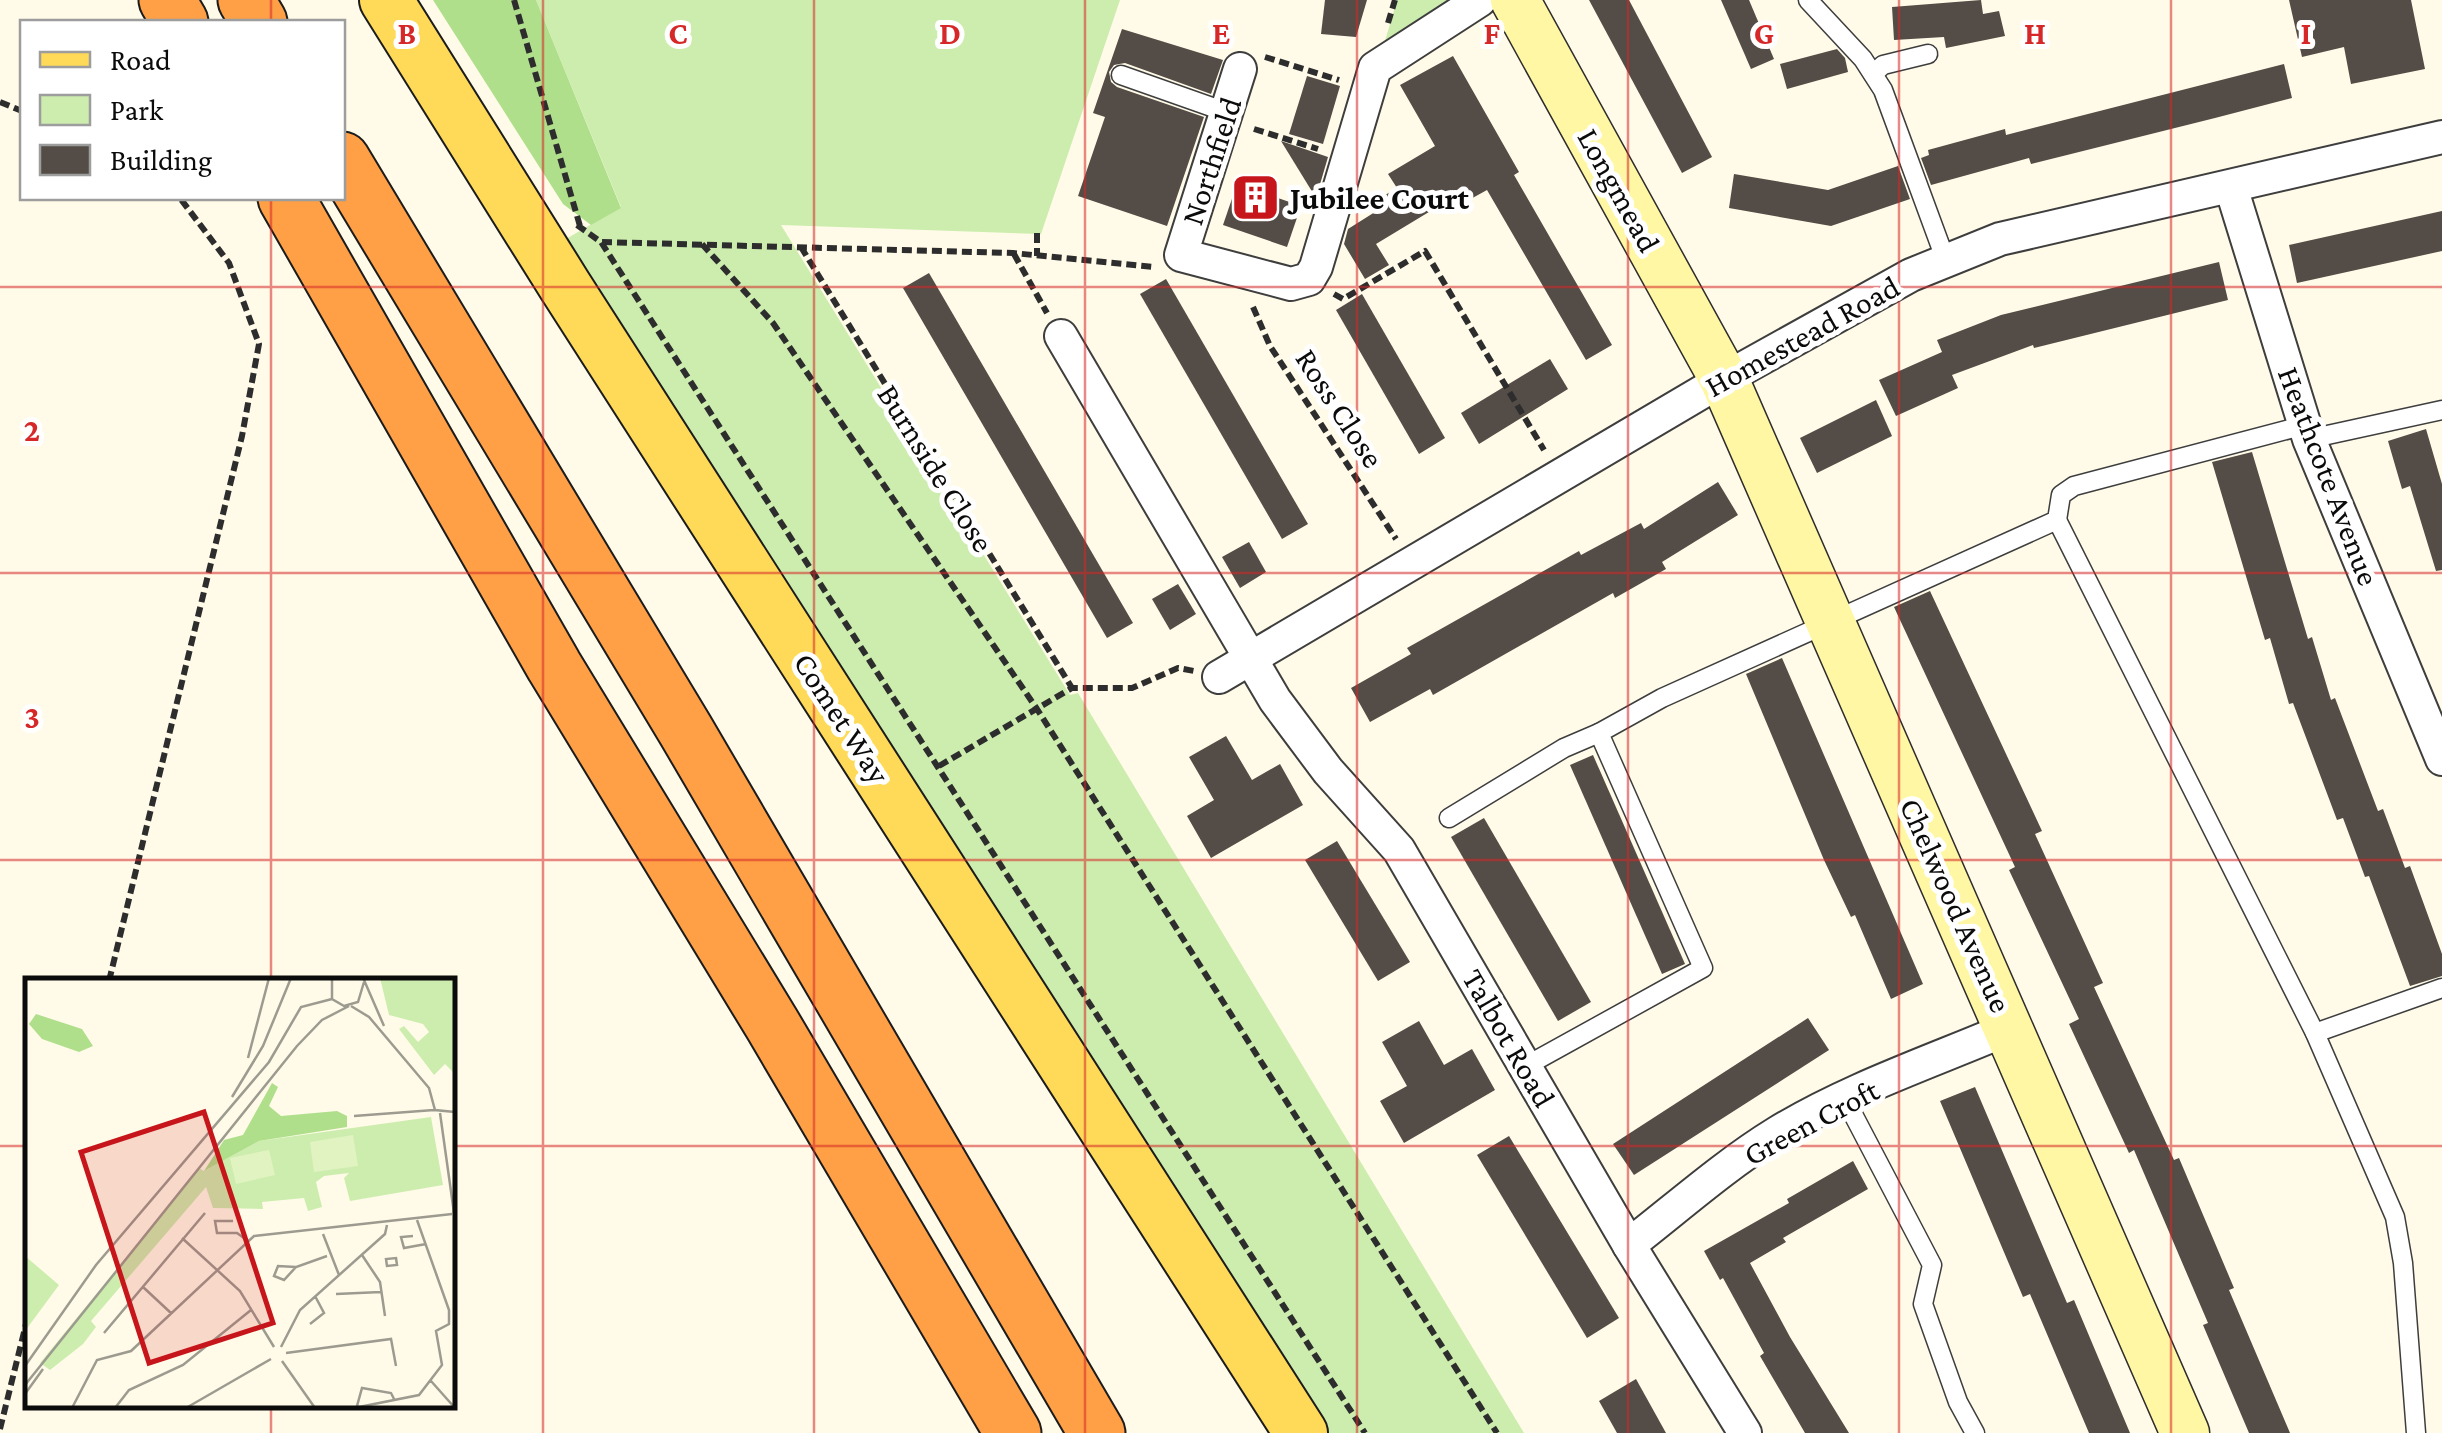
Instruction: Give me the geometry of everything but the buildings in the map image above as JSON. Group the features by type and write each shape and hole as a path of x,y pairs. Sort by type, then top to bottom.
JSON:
{"highway":[{"path":"345,165 686,731 1097,1433"},
{"path":"287,200 554,666 772,1024 1013,1433"}],"main road":[{"name":"Comet Way","path":"386,0 565,286 1301,1433"}],"street":[{"path":"1309,278 1376,68 1480,0"},
{"name":"Longmead","path":"1515,0 1724,379"},
{"name":"Northfield","path":"1240,69 1182,254 1291,284 1309,278"},
{"name":"Homestead Road","path":"1219,677 1724,379 1910,276 2000,239 2442,137"},
{"name":"Heathcote Avenue","path":"2232,187 2307,432 2442,759"},
{"path":"1061,336 1251,659"},
{"name":"Chelwood Avenue","path":"1724,379 2185,1433"},
{"name":"Talbot Road","path":"1251,659 1275,700 1328,771 1398,850 1745,1433"},
{"name":"Green Croft","path":"1630,1245 1780,1131 2010,1028"}],"lane":[{"path":"1808,0 1863,59 1884,90 1946,261"},
{"path":"1873,74 1883,66 1928,54"},
{"path":"1122,75 1225,116"},
{"path":"2416,1433 2403,1263 2395,1218 2315,1033 2057,520 2061,495 2074,486 2307,432 2442,410"},
{"path":"1449,818 1564,748 1662,698 2057,520"},
{"path":"1526,1066 1703,968 1599,733"},
{"path":"2315,1033 2442,988"},
{"path":"1845,1099 1932,1266 1923,1304 1958,1402 1975,1433"}],"path":[{"path":"514,0 580,227"},
{"path":"1240,69 1264,57 1369,89"},
{"path":"1225,116 1348,159"},
{"path":"109,978 242,436 259,344 230,263 182,200"},
{"path":"566,218 601,242 1364,1433"},
{"path":"1037,234 1037,256"},
{"path":"601,242 1013,253 1160,268 1182,254"},
{"path":"702,244 773,322 1037,709 1497,1433"},
{"name":"Burnside Close","path":"801,247 1072,688"},
{"path":"1309,278 1344,299 1425,251 1560,476"},
{"path":"1013,253 1061,336"},
{"name":"Ross Close","path":"1237,271 1270,346 1413,565"},
{"path":"938,766 1072,688 1132,688 1178,668 1219,677"},
{"path":"0,1429 25,1328"}],"green space":[{"path":"433,0 536,0 621,208 591,225 563,204"},
{"path":"536,0 1120,0 1041,234 781,225 1070,695 1078,693 1524,1433 1323,1433 566,239 621,207"},
{"path":"1397,0 1465,0 1388,48 1385,41"}],"place":[{"name":"Jubilee Court","path":"1255,198"}]}
